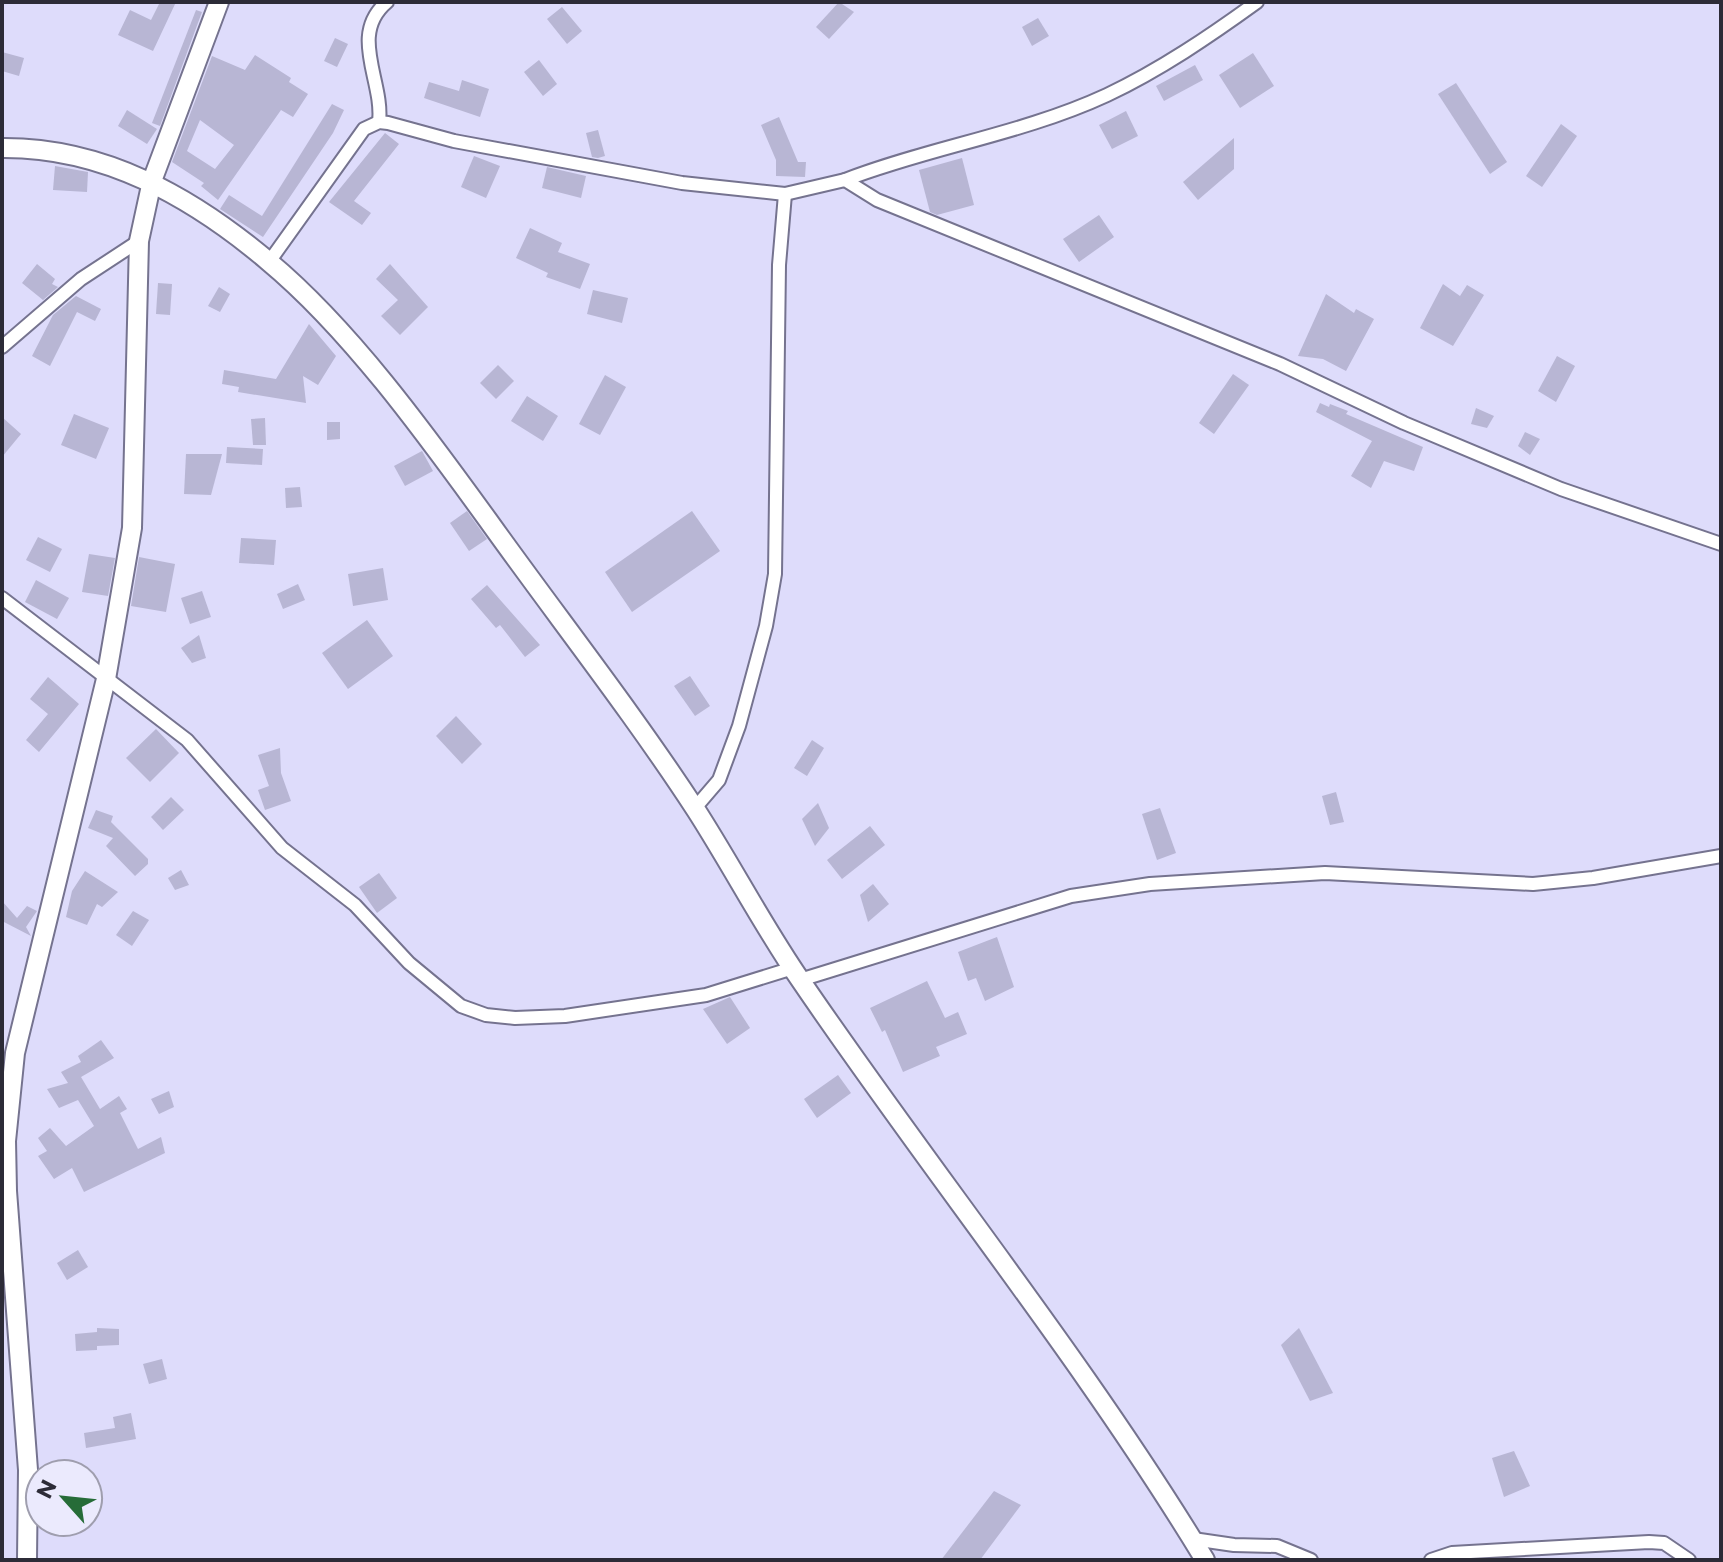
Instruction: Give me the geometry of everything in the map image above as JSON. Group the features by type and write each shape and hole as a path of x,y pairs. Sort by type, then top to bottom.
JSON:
{"street":[{"path":"27,1560 28,1470 7,1191 7,1092 106,679 132,528 139,241 152,181 219,2"},
{"path":"379,122 381,104 369,62 369,28 374,15 387,2"},
{"path":"269,262 364,129 379,122 454,141 570,164 682,183 785,194 845,180 1011,130 1107,95 1166,62 1257,2"},
{"path":"2,148 88,159 152,181 203,212 269,262 314,304 430,440 695,808 796,974 1075,1364 1205,1560"},
{"path":"845,180 877,200 1280,364 1404,423 1561,489 1721,544"},
{"path":"695,808 719,780 739,726 760,655 775,574 779,265 785,194"},
{"path":"2,347 81,279 139,241"},
{"path":"2,598 106,679 157,714 187,740 282,848 355,905 409,963 461,1006 486,1015 515,1018 565,1016 706,995 796,974 1071,896 1150,884 1325,873 1533,884 1648,870 1721,856"},
{"path":"1193,1539 1277,1546 1311,1560"},
{"path":"1431,1560 1452,1553 1649,1542 1664,1543 1689,1560"}],"building":[{"path":"160,2 176,2 153,51 118,35 130,10 151,20"},
{"path":"839,2 854,12 829,39 816,27"},
{"path":"562,7 582,31 567,44 547,19"},
{"path":"196,10 202,12 160,126 152,123"},
{"path":"1038,18 1049,36 1032,46 1022,27"},
{"path":"335,38 348,44 337,67 324,61"},
{"path":"2,52 24,58 19,76 2,71"},
{"path":"1253,53 1274,86 1240,108 1219,75"},
{"path":"255,55 291,78 289,82 308,94 293,117 281,110 218,200 201,186 204,183 172,162 212,56 245,70","holes":["200,120 234,145 215,169 187,151"]},
{"path":"539,60 557,84 543,96 524,72"},
{"path":"1195,65 1203,80 1164,101 1156,86"},
{"path":"462,80 489,89 480,117 424,98 429,82 459,91"},
{"path":"1456,83 1507,162 1490,174 1438,94"},
{"path":"332,104 344,110 333,133 263,237 220,209 229,195 262,216"},
{"path":"127,110 157,129 147,144 118,126"},
{"path":"1126,111 1138,136 1112,149 1099,125"},
{"path":"779,117 798,162 806,162 805,177 776,176 776,160 761,125"},
{"path":"1561,124 1577,136 1542,187 1526,176"},
{"path":"598,130 605,156 598,158 592,157 586,133"},
{"path":"385,133 399,144 354,201 371,213 362,225 329,202"},
{"path":"1234,138 1234,169 1198,200 1183,182"},
{"path":"474,156 500,166 486,198 461,187"},
{"path":"962,158 974,205 937,215 930,212 919,170"},
{"path":"55,166 88,172 87,192 53,190"},
{"path":"547,167 586,176 581,198 542,188"},
{"path":"1099,215 1114,237 1079,262 1063,239"},
{"path":"530,228 562,243 558,252 590,264 580,289 546,277 548,273 516,258"},
{"path":"37,264 55,279 52,284 58,287 43,300 22,283"},
{"path":"390,264 428,307 400,335 381,316 398,300 376,279"},
{"path":"158,283 172,284 170,315 156,314"},
{"path":"1443,284 1460,296 1467,285 1484,295 1453,346 1420,328"},
{"path":"219,287 230,294 220,312 208,306"},
{"path":"593,290 628,298 622,323 587,314"},
{"path":"1326,294 1354,313 1356,309 1374,319 1346,371 1323,359 1298,356"},
{"path":"76,296 101,309 95,321 77,312 50,366 32,356 53,315"},
{"path":"309,324 336,356 318,385 303,376 306,403 238,392 239,387 222,384 224,370 276,379"},
{"path":"1557,356 1575,366 1556,402 1538,391"},
{"path":"498,365 514,381 496,399 480,383"},
{"path":"1233,374 1249,385 1214,434 1199,423"},
{"path":"605,375 626,387 600,435 579,424"},
{"path":"527,396 558,416 543,441 511,421"},
{"path":"1320,403 1348,411 1346,414 1423,447 1414,471 1384,461 1371,488 1351,476 1372,441 1316,412"},
{"path":"1476,408 1494,416 1487,428 1471,424"},
{"path":"74,414 109,428 96,459 61,445"},
{"path":"2,417 21,434 2,457"},
{"path":"265,418 266,445 253,445 251,419"},
{"path":"327,422 340,422 340,439 327,440"},
{"path":"1525,432 1540,439 1530,455 1518,446"},
{"path":"227,447 263,449 262,465 226,463"},
{"path":"422,451 433,471 405,486 394,466"},
{"path":"186,454 222,454 211,495 184,494"},
{"path":"300,487 302,507 286,508 285,488"},
{"path":"467,511 487,539 469,551 450,523"},
{"path":"692,511 720,551 632,612 605,572"},
{"path":"38,537 62,549 50,572 26,560"},
{"path":"241,538 276,540 274,565 239,563"},
{"path":"89,554 115,558 108,596 82,592"},
{"path":"139,557 175,564 166,612 131,606"},
{"path":"383,568 388,600 353,606 348,574"},
{"path":"36,580 69,598 57,619 25,602"},
{"path":"298,584 305,600 283,609 277,594"},
{"path":"487,585 540,645 525,657 500,625 496,628 471,599"},
{"path":"202,591 211,617 190,624 181,598"},
{"path":"367,620 393,656 348,689 322,653"},
{"path":"199,635 206,658 192,663 181,648"},
{"path":"690,676 710,706 695,716 674,686"},
{"path":"48,677 79,704 39,752 26,740 48,714 30,699"},
{"path":"456,716 482,744 462,764 436,736"},
{"path":"156,729 179,753 150,782 126,758"},
{"path":"812,740 824,748 807,776 794,768"},
{"path":"280,748 281,773 291,801 265,810 258,790 269,786 258,755"},
{"path":"1336,792 1344,822 1330,825 1322,796"},
{"path":"171,797 184,810 163,830 151,817"},
{"path":"818,803 829,828 815,846 802,819"},
{"path":"1160,808 1176,853 1157,860 1142,814"},
{"path":"96,810 113,816 111,822 148,859 148,864 135,876 106,846 113,838 88,828"},
{"path":"870,826 885,845 842,879 827,860"},
{"path":"181,870 189,885 175,890 168,878"},
{"path":"85,871 118,892 102,907 97,904 87,925 66,917 72,891"},
{"path":"379,873 397,898 377,913 359,887"},
{"path":"873,884 889,904 868,922 860,895"},
{"path":"2,901 17,918 27,906 37,911 26,927 31,936 2,921"},
{"path":"133,911 149,920 132,946 116,935"},
{"path":"997,937 1014,987 985,1001 976,978 968,981 958,952"},
{"path":"927,981 945,1018 958,1012 967,1034 936,1047 940,1056 903,1072 885,1030 882,1032 870,1008"},
{"path":"730,997 750,1028 727,1044 703,1009"},
{"path":"101,1040 114,1058 81,1077 100,1109 119,1096 127,1109 120,1113 138,1149 161,1137 165,1153 84,1192 72,1168 54,1179 38,1156 47,1151 38,1138 50,1128 66,1146 94,1126 78,1100 59,1108 47,1089 68,1083 61,1072 81,1062 78,1056"},
{"path":"838,1075 851,1093 817,1118 804,1099"},
{"path":"169,1091 174,1107 159,1114 151,1099"},
{"path":"78,1250 88,1267 67,1280 57,1263"},
{"path":"97,1328 119,1329 119,1345 76,1351 75,1334 97,1332"},
{"path":"1299,1328 1333,1393 1310,1401 1281,1345"},
{"path":"162,1359 167,1379 149,1384 143,1364"},
{"path":"131,1413 136,1439 86,1448 84,1433 115,1428 113,1417"},
{"path":"1514,1451 1530,1486 1504,1497 1492,1458"},
{"path":"994,1491 1021,1505 980,1560 941,1560"}]}
